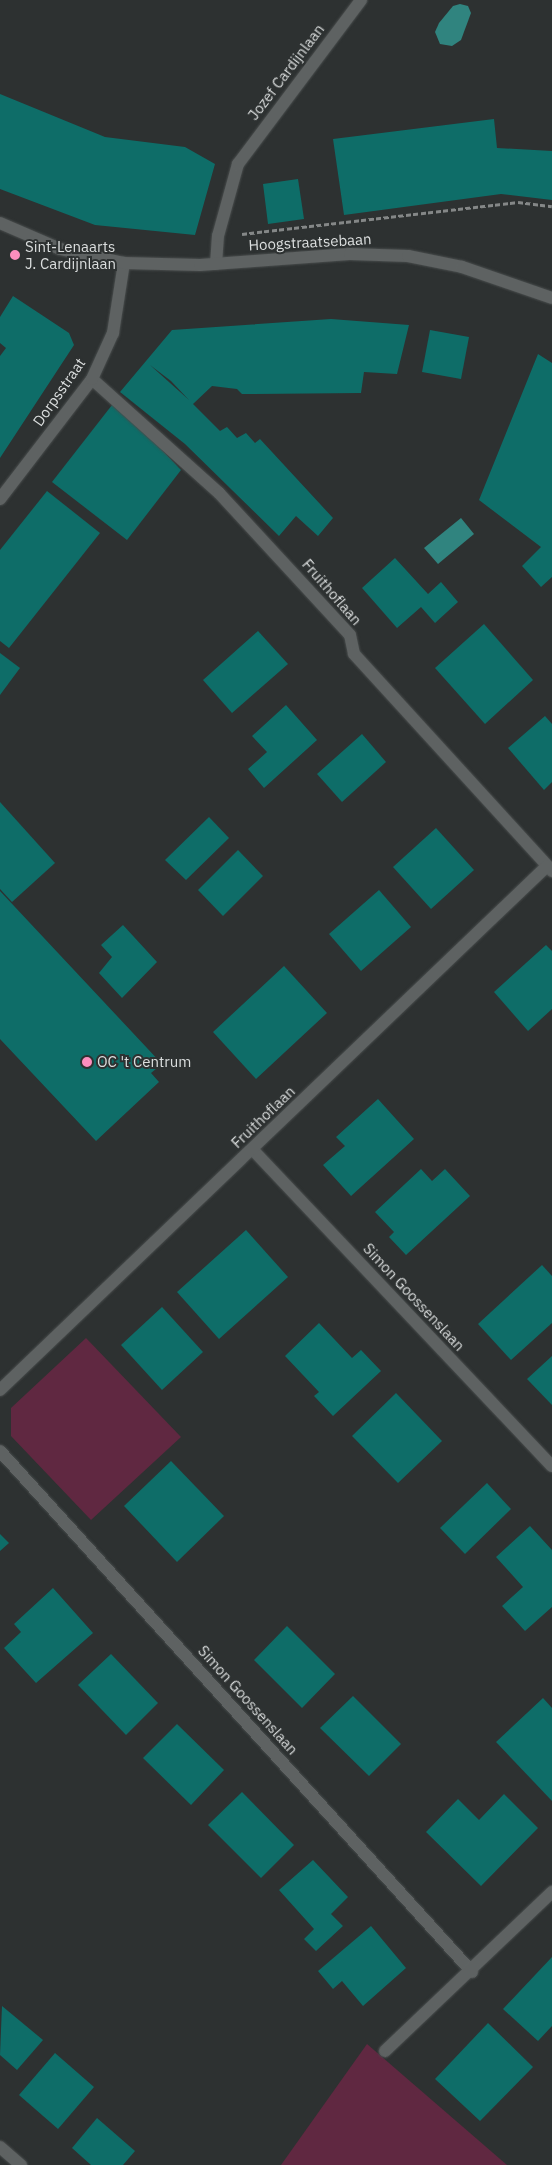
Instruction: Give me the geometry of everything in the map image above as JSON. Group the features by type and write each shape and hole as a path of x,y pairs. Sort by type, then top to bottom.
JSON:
{"street":[{"name":"Jozef Cardijnlaan","path":"218,236 238,164 361,0"},
{"name":"Hoogstraatsebaan","path":"0,223 60,249 124,263 216,264 350,254 408,256 462,267 552,298"},
{"path":"216,264 218,236"},
{"name":"Dorpsstraat","path":"0,499 92,379 113,334 124,263"},
{"name":"Fruithoflaan","path":"0,1390 549,868 354,654 350,635 219,493 92,379"},
{"name":"Simon Goossenslaan","path":"253,1150 552,1466"},
{"name":"Simon Goossenslaan","path":"0,1451 472,1972"},
{"path":"385,2051 472,1972 552,1892"},
{"path":"0,2148 21,2165"}],"path":[{"path":"218,236 518,202 552,206"}],"shaded area":[{"path":"86,1338 181,1437 91,1520 11,1436 11,1408"},
{"path":"367,2044 507,2165 281,2165"}],"water":[{"path":"460,4 468,6 471,13 461,40 452,46 440,44 435,32 439,23 453,6"},
{"path":"461,518 474,534 438,564 424,548"}],"building":[{"path":"0,94 105,137 185,147 215,164 195,235 95,225 0,189"},
{"path":"494,119 497,148 552,151 552,200 501,194 344,215 333,139"},
{"path":"298,179 304,219 268,224 263,184"},
{"path":"13,296 69,333 74,345 0,458 0,356 6,348 0,343 0,317"},
{"path":"331,319 409,325 397,374 364,372 361,393 242,394 237,389 212,386 193,404 220,431 227,427 237,438 246,433 255,443 260,439 333,518 318,536 296,516 279,536 185,444 120,392 172,330","holes":["150,365 171,381 189,400"]},
{"path":"430,330 469,337 461,379 422,372"},
{"path":"538,354 552,363 552,577 541,587 522,566 541,547 479,500"},
{"path":"112,405 144,431 181,470 127,540 52,482"},
{"path":"47,491 100,533 9,648 0,641 0,550"},
{"path":"395,558 428,594 441,582 458,602 435,623 421,607 397,628 362,588"},
{"path":"484,624 533,680 485,724 435,668"},
{"path":"258,631 288,664 232,713 203,680"},
{"path":"0,653 20,668 0,695"},
{"path":"286,705 317,740 264,788 248,769 267,752 252,736"},
{"path":"545,716 552,724 552,782 544,790 508,748"},
{"path":"362,734 386,762 342,802 317,774"},
{"path":"0,802 55,863 12,902 0,889"},
{"path":"209,817 229,838 186,880 165,860"},
{"path":"436,828 474,870 431,909 393,867"},
{"path":"238,850 263,876 223,916 198,890"},
{"path":"379,890 411,927 361,971 329,934"},
{"path":"0,891 162,1064 151,1073 159,1082 96,1141 0,1039"},
{"path":"123,925 157,962 122,998 99,973 112,957 101,945"},
{"path":"546,945 552,951 552,1009 528,1031 494,992"},
{"path":"284,966 327,1013 256,1079 213,1032"},
{"path":"378,1099 414,1139 351,1196 323,1165 345,1146 336,1137"},
{"path":"421,1169 432,1181 445,1169 470,1196 406,1255 389,1237 394,1232 375,1212"},
{"path":"246,1230 288,1277 219,1339 177,1292"},
{"path":"542,1265 552,1276 552,1323 511,1360 478,1324"},
{"path":"162,1307 203,1352 162,1390 121,1345"},
{"path":"319,1323 352,1358 361,1350 381,1371 333,1416 314,1396 319,1392 285,1356"},
{"path":"552,1356 552,1405 527,1379"},
{"path":"396,1393 442,1441 398,1483 352,1436"},
{"path":"171,1461 224,1516 177,1562 124,1506"},
{"path":"487,1483 511,1509 465,1554 440,1528"},
{"path":"530,1526 552,1550 552,1607 525,1631 502,1606 523,1587 496,1557"},
{"path":"0,1534 9,1543 0,1551"},
{"path":"53,1588 93,1633 36,1683 4,1648 21,1632 14,1624"},
{"path":"287,1626 335,1674 302,1708 254,1660"},
{"path":"111,1654 158,1703 126,1735 78,1685"},
{"path":"353,1696 401,1744 369,1776 320,1728"},
{"path":"543,1698 552,1708 552,1801 496,1742"},
{"path":"177,1724 224,1770 191,1805 143,1758"},
{"path":"242,1792 294,1845 261,1878 208,1825"},
{"path":"504,1794 538,1828 481,1886 426,1832 458,1799 479,1820"},
{"path":"313,1860 348,1897 331,1914 343,1926 316,1951 304,1939 314,1929 279,1890"},
{"path":"371,1926 406,1968 363,2006 342,1981 333,1989 318,1971"},
{"path":"552,1957 552,2026 538,2041 503,2009"},
{"path":"2,2006 43,2040 17,2070 0,2055"},
{"path":"488,2023 533,2067 480,2121 435,2079"},
{"path":"55,2053 94,2087 58,2129 19,2095"},
{"path":"97,2118 135,2151 123,2165 91,2165 72,2148"}],"place":[{"name":"Sint-Lenaarts J. Cardijnlaan","path":"15,255"},
{"name":"OC 't Centrum","path":"87,1062"}]}
